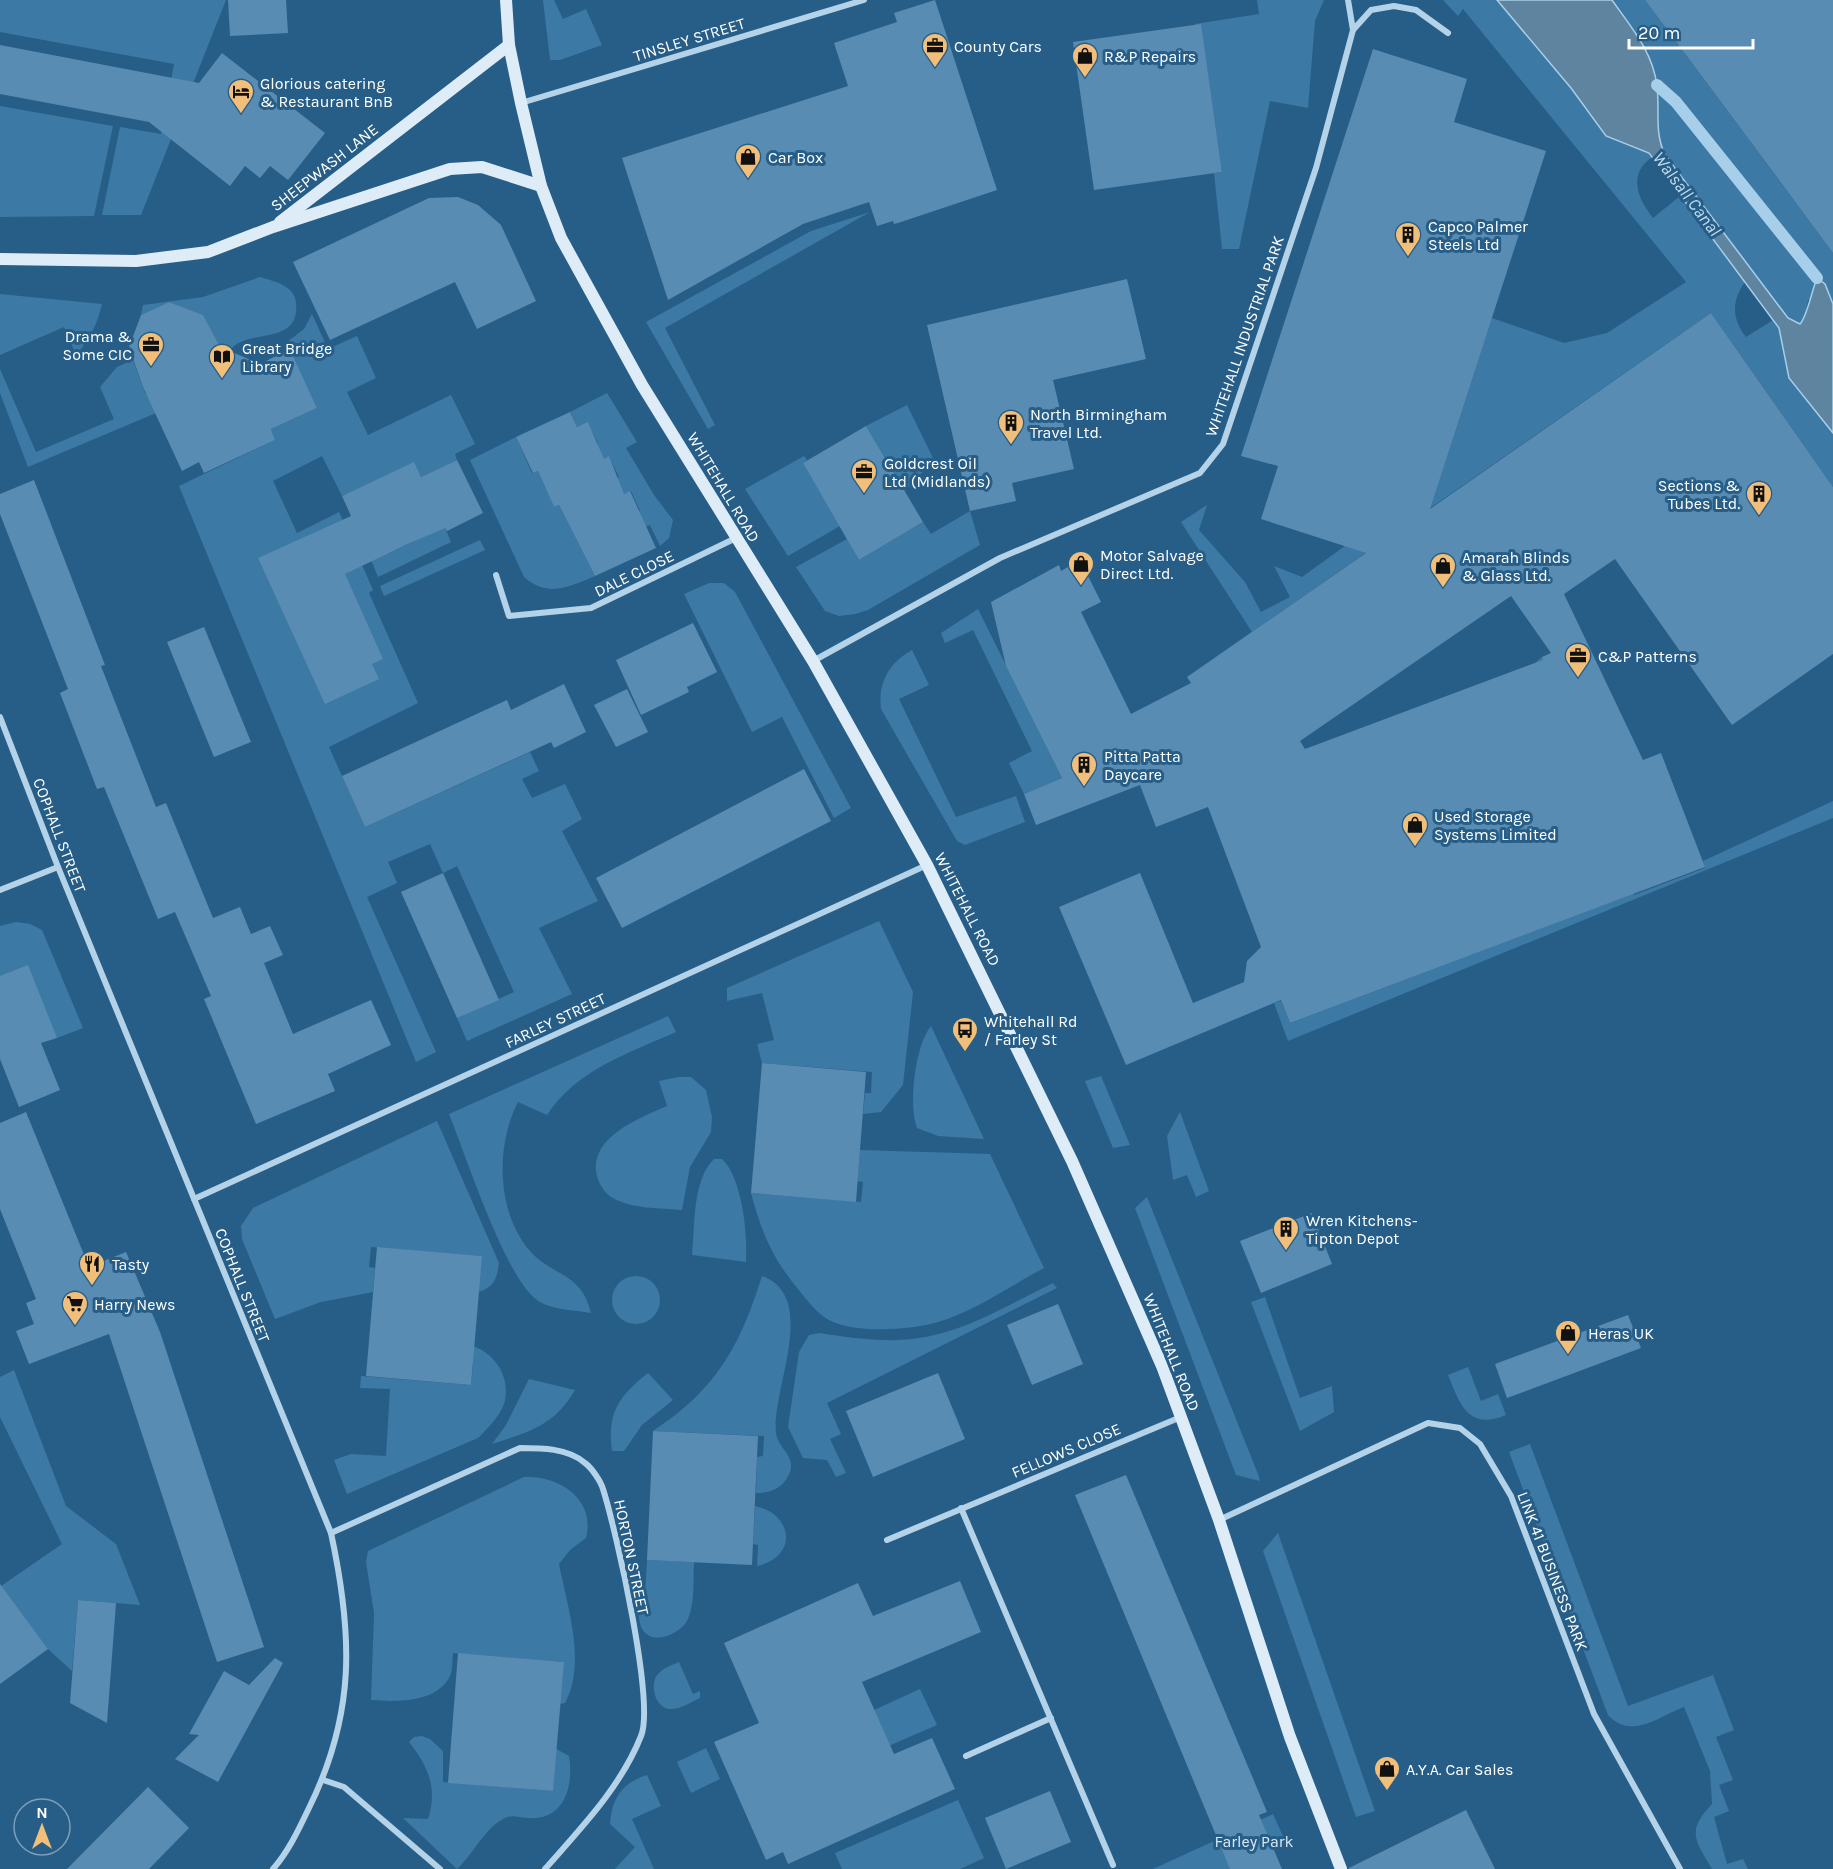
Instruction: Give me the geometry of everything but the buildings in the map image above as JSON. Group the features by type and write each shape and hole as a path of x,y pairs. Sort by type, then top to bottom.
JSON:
{"main road":[{"name":"WHITEHALL ROAD","path":"506,0 509,45 521,103 541,186 561,238 642,385 813,661 927,865 1072,1161 1162,1366 1219,1520 1290,1737 1341,1869"},
{"name":"SHEEPWASH LANE","path":"273,227 509,45"},
{"name":"SHEEPWASH LANE","path":"0,259 136,261 208,252 273,227 450,169 482,167 541,186"}],"street":[{"name":"TINSLEY STREET","path":"521,103 864,0"},
{"name":"WHITEHALL INDUSTRIAL PARK","path":"813,661 1000,558 1200,473 1223,444 1316,168 1353,30 1348,0"},
{"path":"1353,30 1371,10 1394,6 1416,10 1448,33"},
{"name":"DALE CLOSE","path":"496,575 509,616 591,608 736,538"},
{"name":"COPHALL STREET","path":"0,717 58,867 331,1533 343,1588 348,1645 342,1716 323,1780 295,1838 273,1869"},
{"name":"FARLEY STREET","path":"194,1199 927,865"},
{"path":"0,890 58,867"},
{"name":"FELLOWS CLOSE","path":"887,1540 1181,1417"},
{"name":"LINK 41 BUSINESS PARK","path":"1219,1520 1428,1423 1460,1428 1480,1444 1511,1496 1594,1714 1680,1869"},
{"name":"HORTON STREET","path":"331,1533 520,1448 544,1448 568,1453 586,1463 603,1486 638,1654 645,1701 642,1735 618,1778 595,1811 545,1869"},
{"path":"961,1508 1113,1864"},
{"path":"966,1755 1051,1718"},
{"path":"323,1780 344,1787 440,1869"}],"green space":[{"path":"0,0 226,0 141,215 102,215 120,127 161,134 174,64 0,32"},
{"path":"543,0 554,0 563,19 586,9 602,45 560,60 550,60"},
{"path":"1257,0 1324,0 1315,21 1308,108 1270,101 1239,249 1222,249 1214,173 1222,172 1203,41 1198,41 1195,24 1259,14"},
{"path":"1443,0 1497,0 1571,88 1606,136 1649,153 1652,157 1640,171 1637,187 1643,203 1653,218 1680,196 1745,282 1737,296 1735,310 1738,324 1746,337 1773,320 1779,328 1789,378 1833,433 1833,487 1711,313 1252,632 1181,522 1207,505 1199,530 1245,582 1261,612 1290,597 1274,566 1302,577 1378,522 1492,318 1564,343 1607,333 1686,282 1463,9 1458,16"},
{"path":"1612,0 1645,0 1833,253 1833,302 1808,300 1805,319 1800,324 1788,318 1665,155 1660,138 1657,86 1651,62 1634,30"},
{"path":"0,106 113,126 94,216 0,217"},
{"path":"870,212 665,328 715,425 708,429 646,322 811,231"},
{"path":"260,277 291,291 296,302 295,316 290,326 281,331 247,340 237,344 230,351 220,348 202,315 169,302 141,315 143,305 203,297"},
{"path":"0,294 102,304 92,331 76,355 64,327 0,355"},
{"path":"312,314 328,349 357,336 376,378 347,392 368,435 451,395 475,444 455,454 457,460 421,477 414,463 342,496 322,456 273,481 297,533 339,512 373,590 369,593 418,703 329,747 365,827 530,752 539,771 522,779 532,798 565,784 582,819 562,831 598,901 539,928 572,994 467,1041 457,1018 514,992 457,866 443,873 430,844 388,862 397,883 367,897 436,1052 416,1062 179,486 275,440 271,429 317,408 287,342 304,329"},
{"path":"133,360 145,393 160,399 156,413 28,467 0,393 0,369 36,452 114,419 100,387 117,367"},
{"path":"607,393 637,442 626,448 654,495 673,520 669,538 660,546 650,525 639,529 632,515 640,511 631,491 619,496 612,480 619,477 609,457 598,462 598,443 588,423 577,427 570,412"},
{"path":"907,405 934,460 905,491 866,426"},
{"path":"516,437 532,473 538,471 554,507 559,505 595,576 567,587 550,589 524,577 470,460"},
{"path":"804,456 807,460 803,463 840,526 788,556 745,489"},
{"path":"970,511 980,545 868,610 839,616 825,611 796,567 847,539 859,560 923,522 931,534"},
{"path":"440,516 451,542 378,577 367,550 387,554 430,534"},
{"path":"480,540 485,550 384,596 380,586"},
{"path":"709,583 724,583 735,592 851,808 834,818 782,717 752,732 684,594"},
{"path":"978,609 1062,778 1024,794 1009,763 1032,751 973,630 945,643 941,633"},
{"path":"912,650 929,685 899,699 956,817 1016,796 1025,822 965,845 957,841 881,709 881,690 887,674 897,661"},
{"path":"1542,657 1580,736 1575,743 1634,895 1705,868 1703,861 1833,801 1833,818 1288,1041 1274,1003 1281,1001 1290,1023 1624,897 1535,663"},
{"path":"879,921 913,992 903,1085 881,1112 863,1114 865,1093 871,1093 872,1072 762,1063 757,1044 774,1040 762,993 727,1001 727,988"},
{"path":"16,922 30,924 42,930 83,1028 57,1038 0,976 0,926"},
{"path":"668,1016 676,1032 588,1074 559,1099 547,1115 518,1102 506,1137 503,1157 505,1197 510,1216 529,1250 580,1289 591,1313 556,1308 543,1303 525,1287 512,1267 487,1214 449,1114"},
{"path":"931,1026 984,1139 938,1136 917,1128 914,1118 913,1091 917,1061 925,1035"},
{"path":"1101,1076 1130,1145 1113,1148 1085,1081"},
{"path":"691,1077 706,1090 712,1117 711,1132 690,1167 682,1210 637,1206 613,1198 607,1194 597,1176 596,1162 600,1150 618,1131 667,1106 659,1081"},
{"path":"1180,1112 1209,1191 1196,1197 1187,1175 1173,1180 1167,1136"},
{"path":"437,1121 499,1263 497,1275 492,1284 485,1290 473,1293 481,1256 371,1247 369,1267 375,1268 373,1292 321,1302 275,1319 242,1239 241,1226 253,1208"},
{"path":"860,1150 990,1154 1044,1268 992,1298 952,1317 927,1325 898,1329 867,1329 840,1324 825,1318 792,1282 776,1259 760,1222 751,1193 861,1202 863,1182 857,1181"},
{"path":"714,1159 722,1159 729,1167 739,1192 745,1222 746,1262 692,1255 698,1191 707,1168"},
{"path":"1147,1197 1260,1481 1236,1475 1135,1208"},
{"path":"636,1276 653,1283 660,1300 653,1317 636,1324 619,1317 612,1300 619,1283"},
{"path":"762,1276 779,1287 788,1303 791,1324 789,1347 776,1415 776,1433 791,1464 787,1478 781,1485 769,1491 756,1493 757,1457 763,1456 764,1436 653,1431 694,1399 723,1364 745,1324"},
{"path":"1053,1283 1057,1288 827,1403 841,1434 830,1439 846,1473 836,1477 827,1460 803,1458 788,1427 799,1352 809,1335 819,1333 894,1340 939,1334 997,1312"},
{"path":"1265,1297 1300,1398 1332,1386 1334,1412 1300,1431 1251,1302"},
{"path":"469,1345 478,1348 493,1359 503,1375 506,1394 504,1404 493,1422 478,1438 347,1494 334,1460 351,1454 386,1456 390,1389 360,1388 361,1376 471,1385 473,1365"},
{"path":"1468,1367 1481,1401 1498,1394 1506,1415 1483,1420 1467,1412 1448,1375"},
{"path":"14,1370 66,1506 116,1544 140,1605 78,1600 72,1671 48,1649 1,1586 62,1544 0,1417 0,1377"},
{"path":"648,1373 673,1400 642,1425 624,1451 612,1451 611,1426 617,1406 629,1389"},
{"path":"529,1379 575,1390 558,1412 540,1426 492,1444 506,1425"},
{"path":"1530,1444 1628,1706 1713,1675 1734,1730 1716,1737 1733,1780 1719,1785 1729,1811 1714,1817 1727,1864 1743,1859 1748,1869 1712,1869 1698,1843 1696,1829 1704,1813 1712,1804 1710,1771 1684,1707 1655,1721 1635,1726 1626,1726 1608,1715 1509,1452"},
{"path":"524,1477 550,1480 572,1492 580,1501 588,1524 586,1538 570,1550 559,1564 575,1653 571,1687 565,1703 554,1705 563,1662 453,1653 450,1676 436,1691 415,1699 371,1700 374,1613 366,1562 368,1551"},
{"path":"755,1506 768,1510 777,1517 786,1535 785,1545 780,1554 771,1561 757,1566 758,1545 753,1544"},
{"path":"1278,1533 1375,1811 1356,1817 1263,1551"},
{"path":"647,1560 694,1562 693,1599 688,1619 681,1628 665,1637 648,1635 642,1629 640,1621 638,1604 645,1595"},
{"path":"679,1662 693,1694 700,1691 700,1698 681,1707 669,1709 657,1700 654,1689 655,1678 660,1672"},
{"path":"920,1689 937,1725 744,1809 874,1710"},
{"path":"422,1736 430,1739 443,1751 443,1782 552,1791 551,1746 569,1756 570,1778 564,1799 551,1814 528,1818 511,1816 498,1822 485,1834 457,1869 403,1818 428,1819 431,1808 431,1787 426,1769 409,1742 414,1737"},
{"path":"706,1748 720,1779 691,1793 677,1762"},
{"path":"647,1775 661,1806 632,1819 654,1869 615,1869 635,1847 610,1824 613,1806 625,1787"},
{"path":"958,1800 984,1858 960,1869 842,1869 835,1853"},
{"name":"Farley Park","path":"1273,1814 1287,1845 1229,1869 1153,1869"}],"water":[{"name":"Walsall Canal","path":"1497,0 1612,0 1634,30 1651,62 1657,86 1660,138 1665,155 1788,318 1800,324 1817,278 1825,284 1833,304 1833,433 1789,378 1779,328 1649,153 1606,136 1571,88"}],"waterway":[{"path":"1657,85 1676,102 1817,278"}],"place":[{"name":"County Cars","path":"935,69"},
{"name":"R&P Repairs","path":"1085,79"},
{"name":"Glorious catering & Restaurant BnB","path":"241,115"},
{"name":"Car Box","path":"748,180"},
{"name":"Capco Palmer Steels Ltd","path":"1408,258"},
{"name":"Drama & Some CIC","path":"151,368"},
{"name":"Great Bridge Library","path":"222,380"},
{"name":"North Birmingham Travel Ltd.","path":"1011,446"},
{"name":"Goldcrest Oil Ltd (Midlands)","path":"864,495"},
{"name":"Sections & Tubes Ltd.","path":"1759,517"},
{"name":"Motor Salvage Direct Ltd.","path":"1081,587"},
{"name":"Amarah Blinds & Glass Ltd.","path":"1443,589"},
{"name":"C&P Patterns","path":"1578,679"},
{"name":"Pitta Patta Daycare","path":"1084,788"},
{"name":"Used Storage Systems Limited","path":"1415,848"},
{"name":"Whitehall Rd / Farley St","path":"965,1053"},
{"name":"Wren Kitchens- Tipton Depot","path":"1286,1252"},
{"name":"Tasty","path":"92,1287"},
{"name":"Harry News","path":"75,1327"},
{"name":"Heras UK","path":"1568,1356"},
{"name":"A.Y.A. Car Sales","path":"1387,1792"}]}
